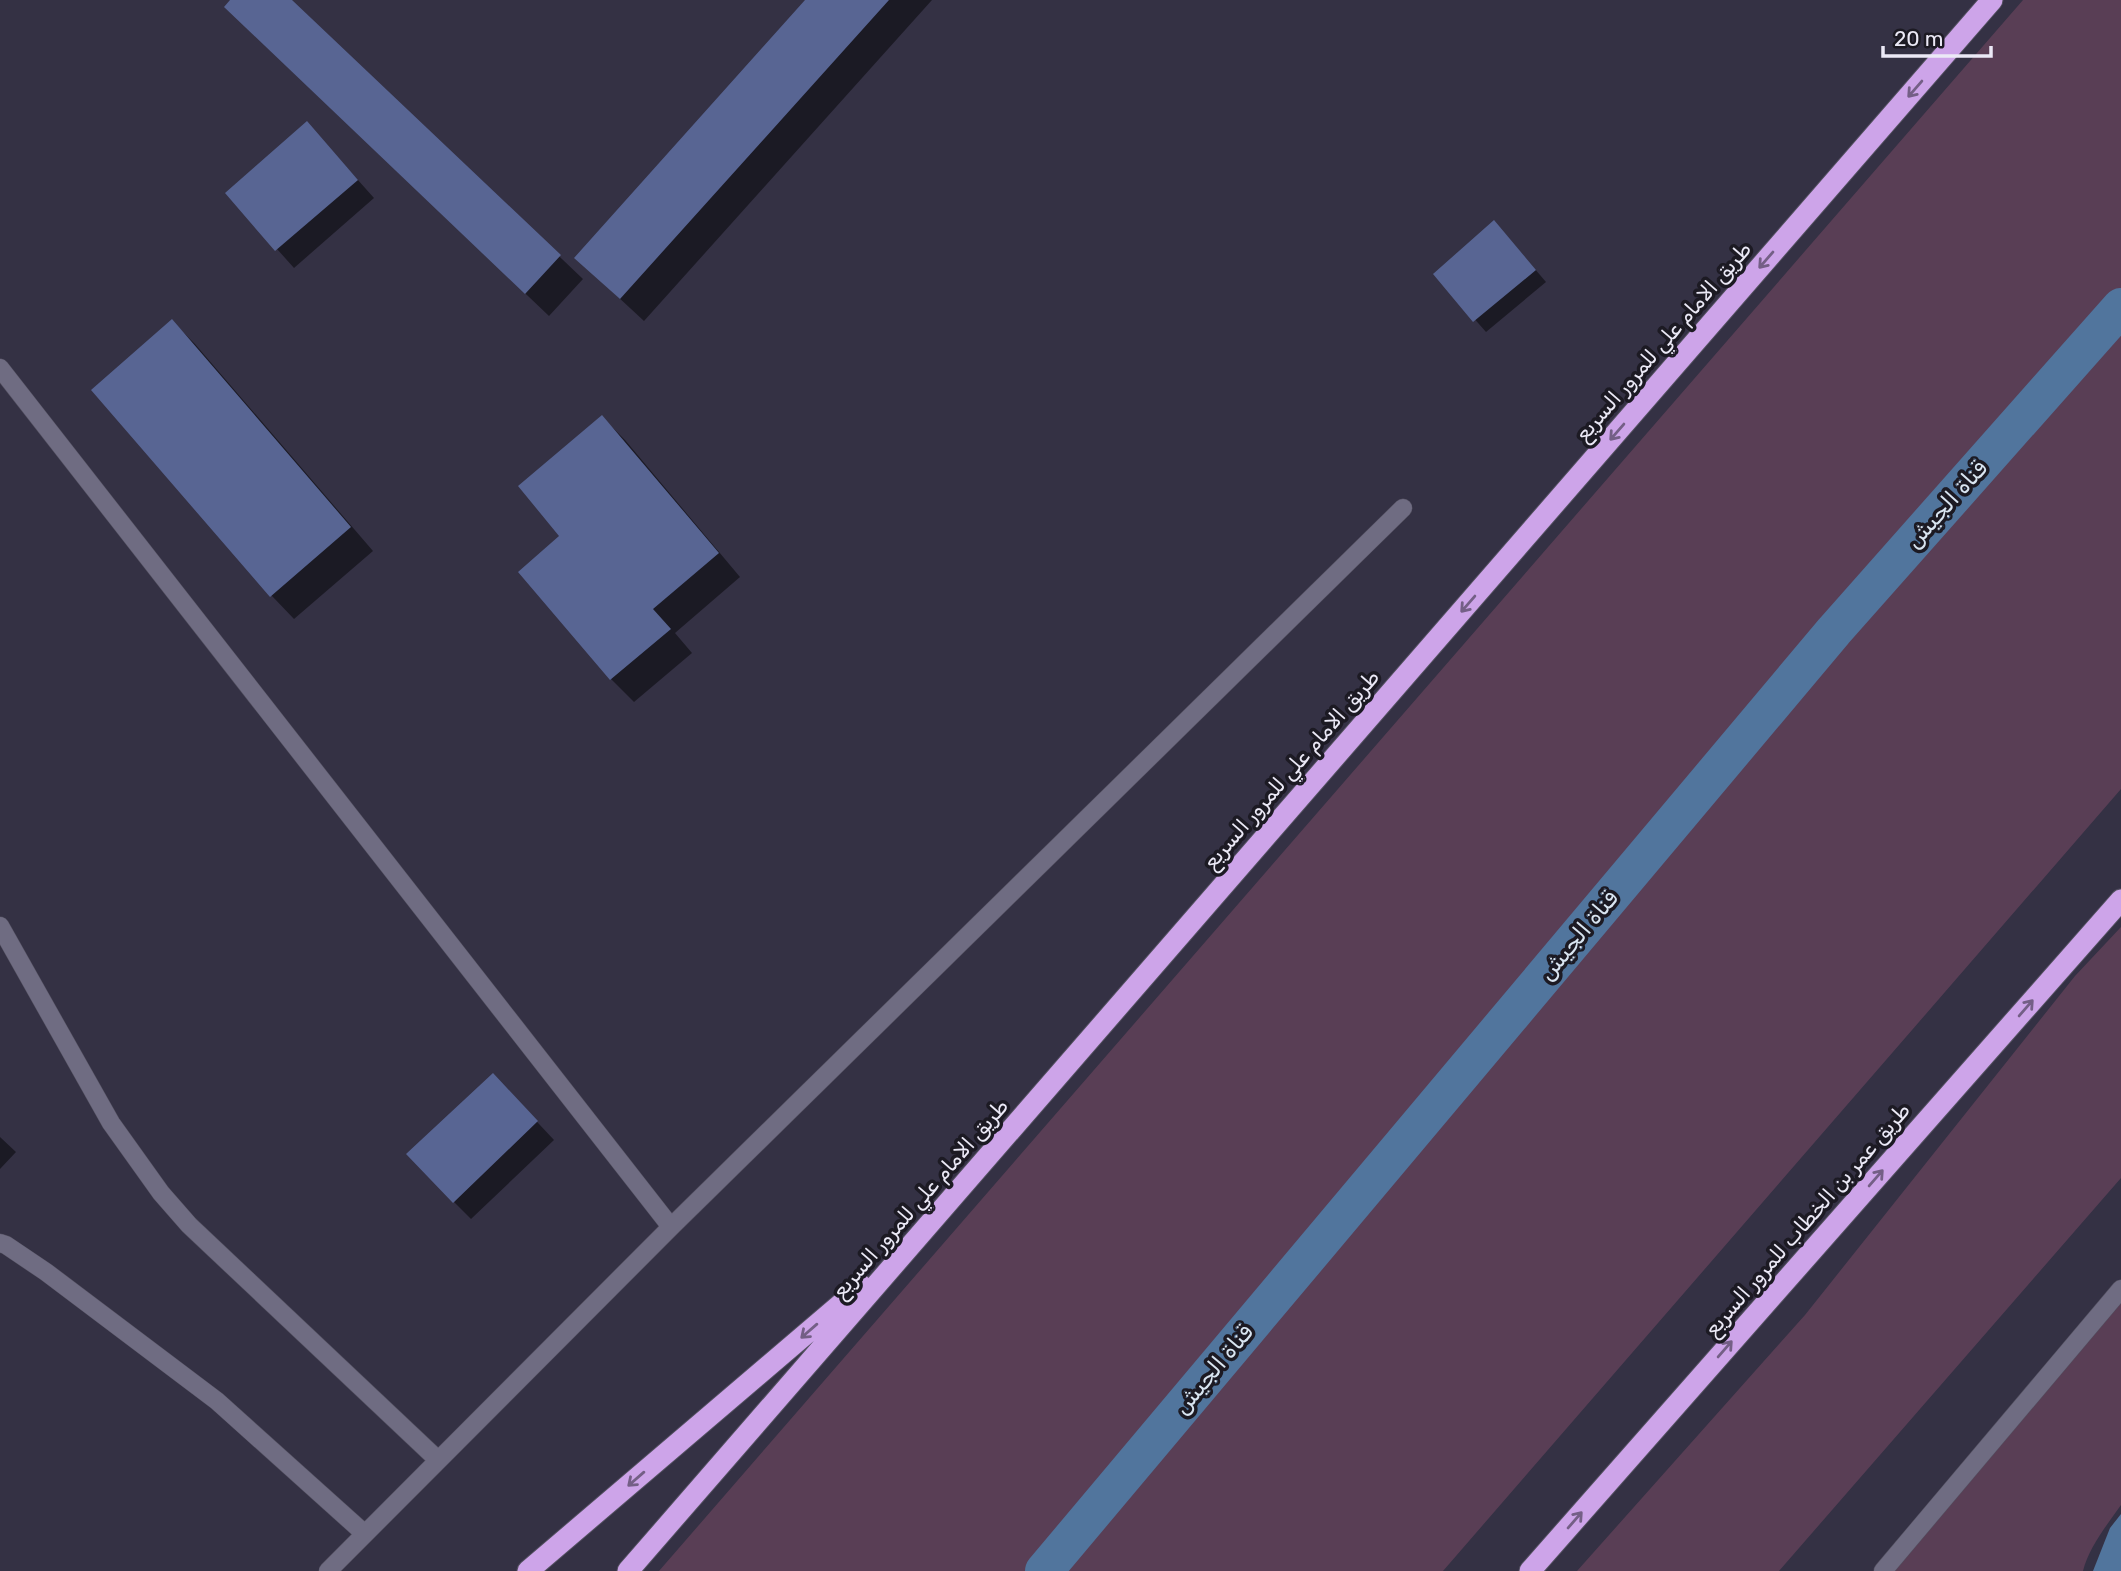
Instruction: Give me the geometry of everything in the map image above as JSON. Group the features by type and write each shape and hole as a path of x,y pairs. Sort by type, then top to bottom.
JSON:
{"highway":[{"name":"طريق الامام علي للمرور السريع","path":"628,1571 1992,0"},
{"name":"طريق عمر بن الخطاب للمرور السريع","path":"1530,1571 2121,900"},
{"path":"528,1571 916,1239"}],"lane":[{"path":"0,368 671,1227"},
{"path":"328,1571 671,1227 1403,508"},
{"path":"0,926 111,1124 161,1193 189,1225 438,1460"},
{"path":"0,1243 46,1272 217,1401 365,1534"},
{"path":"1883,1571 2121,1289"}],"shaded area":[{"path":"2023,0 2121,0 2121,789 1443,1571 659,1571"},
{"path":"2121,927 2121,1178 1779,1571 1577,1571 1805,1315 2075,976"},
{"path":"2121,1290 2121,1505 2094,1545 2083,1571 1875,1571"}],"water":[{"path":"2121,1514 2121,1571 2093,1571 2110,1528"}],"building":[{"path":"230,0 292,0 561,255 525,294 224,7"},
{"path":"805,0 889,0 620,299 574,258"},
{"path":"307,121 358,180 275,251 225,193"},
{"path":"1494,220 1536,270 1473,322 1433,274"},
{"path":"172,319 351,527 270,597 91,390"},
{"path":"602,415 719,553 653,609 671,629 610,680 518,572 559,536 518,486"},
{"path":"493,1073 538,1121 453,1203 406,1154"}],"waterway":[{"name":"قناة الجيش","path":"1044,1571 1834,631 2121,307"}]}
